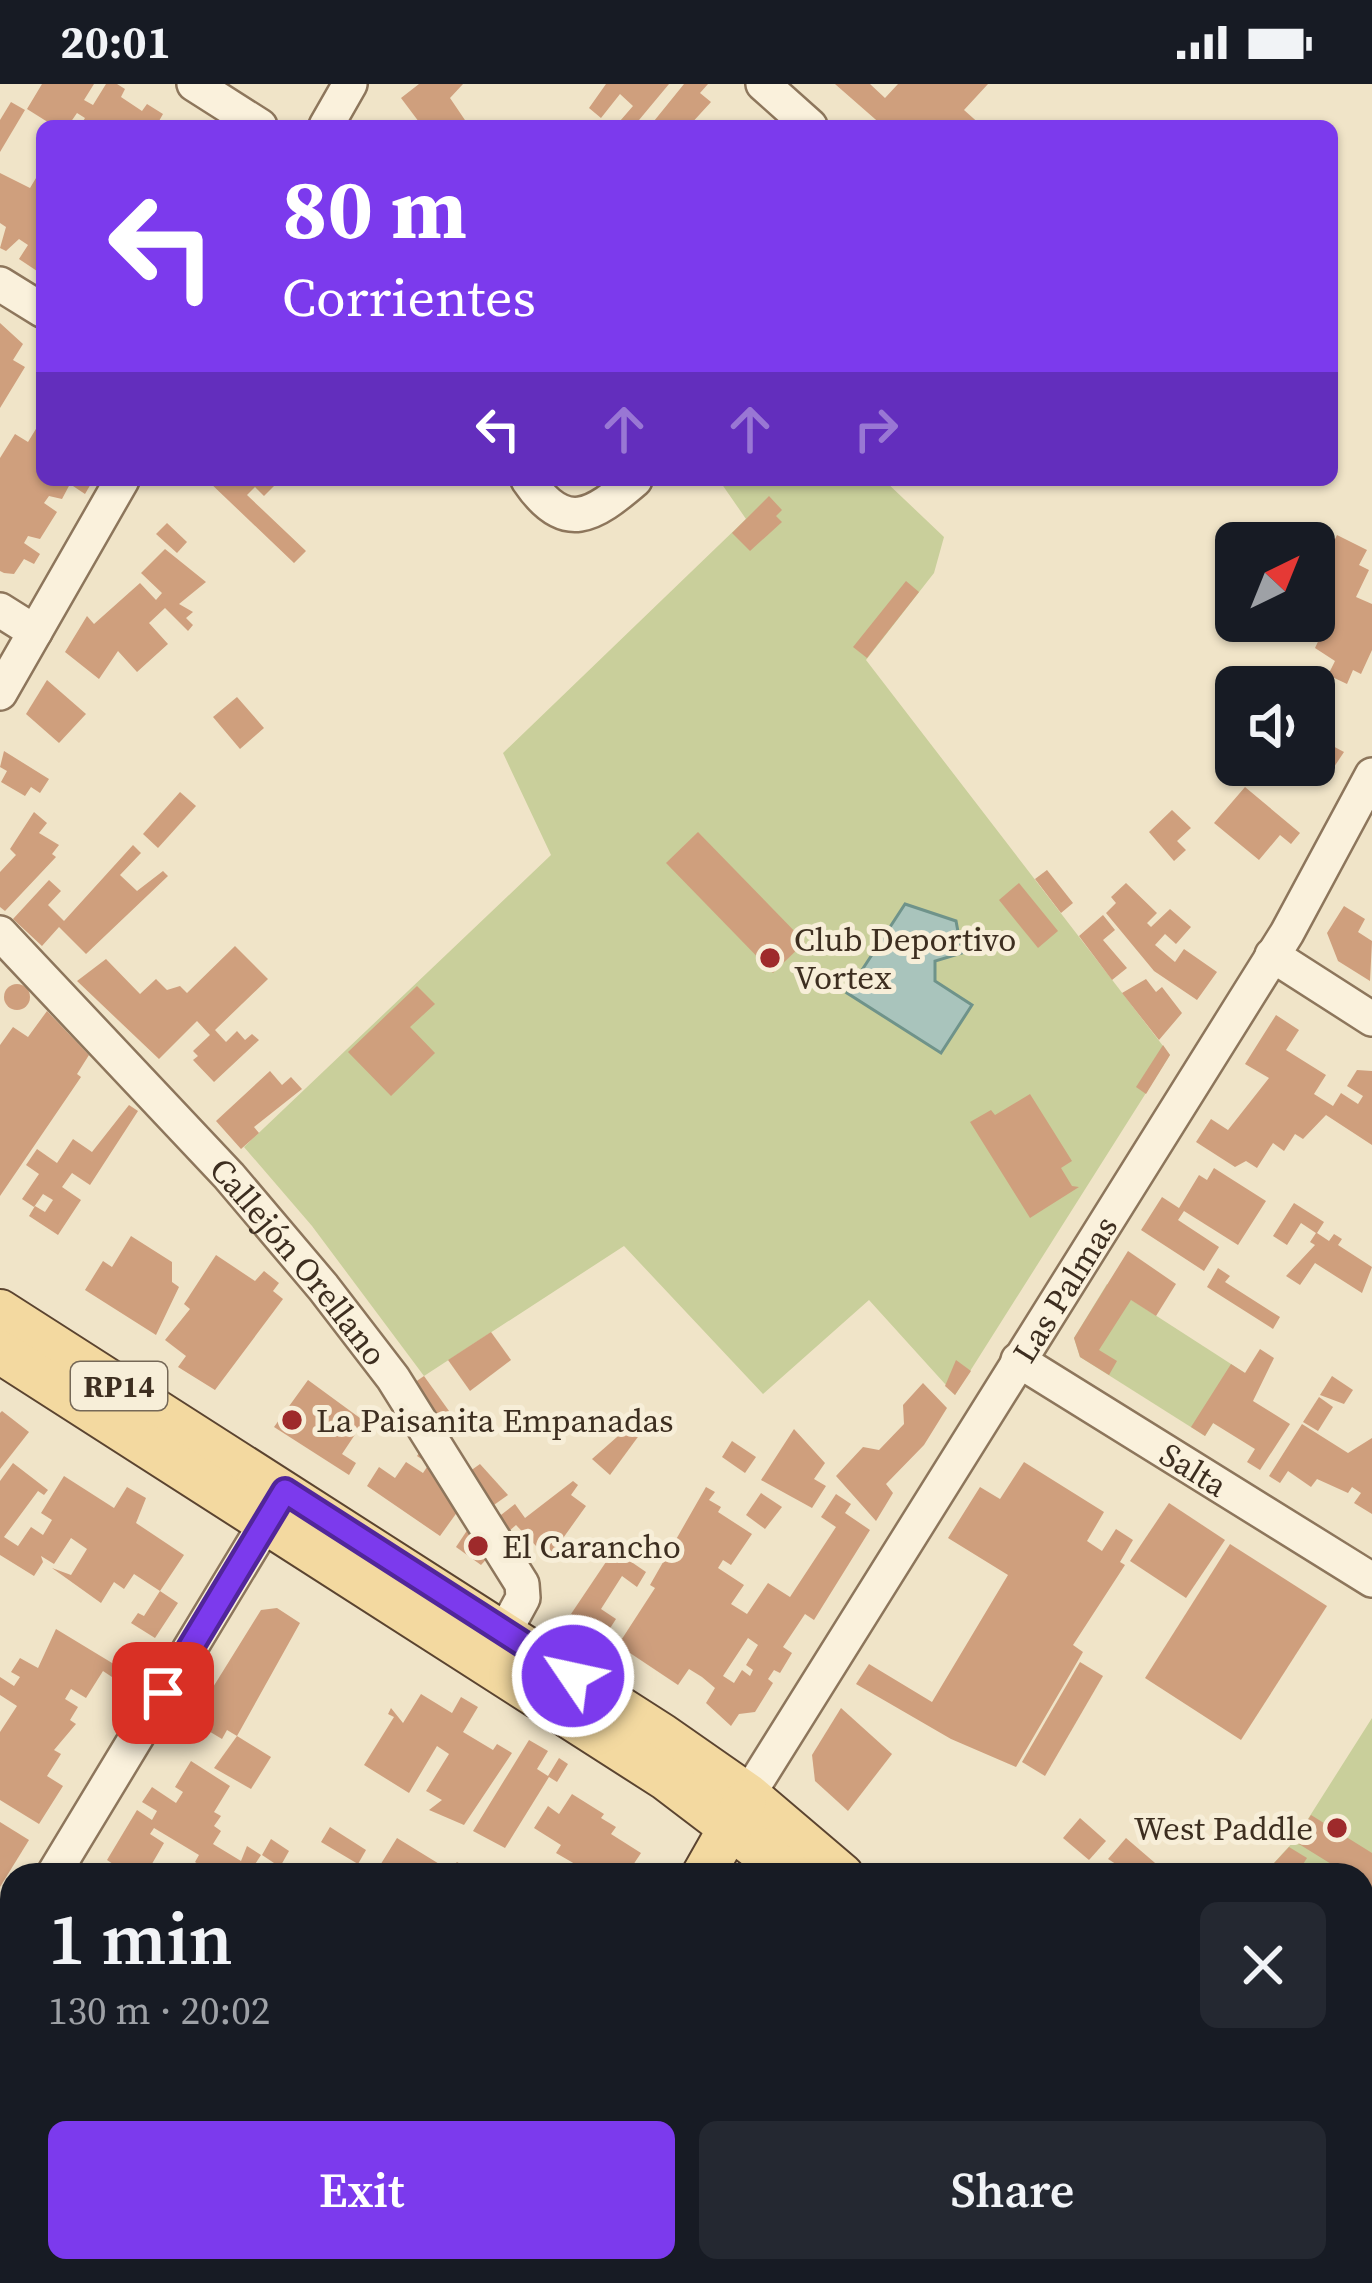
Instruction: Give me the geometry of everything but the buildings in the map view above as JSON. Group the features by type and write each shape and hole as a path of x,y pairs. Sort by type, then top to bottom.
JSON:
{"main road":[{"name":"RP14","path":"0,1311 276,1505 823,1863"},
{"name":"RP14","path":"0,1352 505,1630 740,1810 782,1863"},
{"path":"710,1863 740,1810"}],"street":[{"path":"194,84 251,120"},
{"path":"329,120 350,84"},
{"path":"763,84 803,120"},
{"path":"0,284 36,306"},
{"path":"0,693 119,486"},
{"path":"535,490 557,511 584,515 601,509 628,486"},
{"path":"0,610 35,632"},
{"name":"Las Palmas","path":"740,1810 1272,956 1372,776"},
{"name":"Callejón Orellano","path":"0,933 229,1176 393,1378 522,1584 523,1598 505,1630"},
{"path":"1272,956 1372,1019"},
{"name":"Salta","path":"1018,1360 1372,1580"},
{"path":"60,1863 276,1505"}],"green space":[{"name":"Club Deportivo Vortex","path":"723,486 890,486 944,537 934,573 866,660 1170,1055 955,1395 869,1300 763,1394 624,1246 424,1376 312,1226 244,1147 551,855 503,753 746,519"},
{"path":"1107,1284 1245,1373 1205,1436 1080,1357 1074,1338"},
{"name":"West Paddle","path":"1372,1718 1372,1863 1274,1863 1294,1841"}],"water":[{"path":"905,904 956,921 962,953 935,961 935,981 972,1005 941,1053 847,993"}],"place":[{"name":"Club Deportivo Vortex","path":"770,958"},
{"name":"La Paisanita Empanadas","path":"292,1420"},
{"name":"El Carancho","path":"478,1546"},
{"name":"West Paddle","path":"1337,1828"}],"route":[{"path":"163,1693 285,1491 573,1676"}]}
